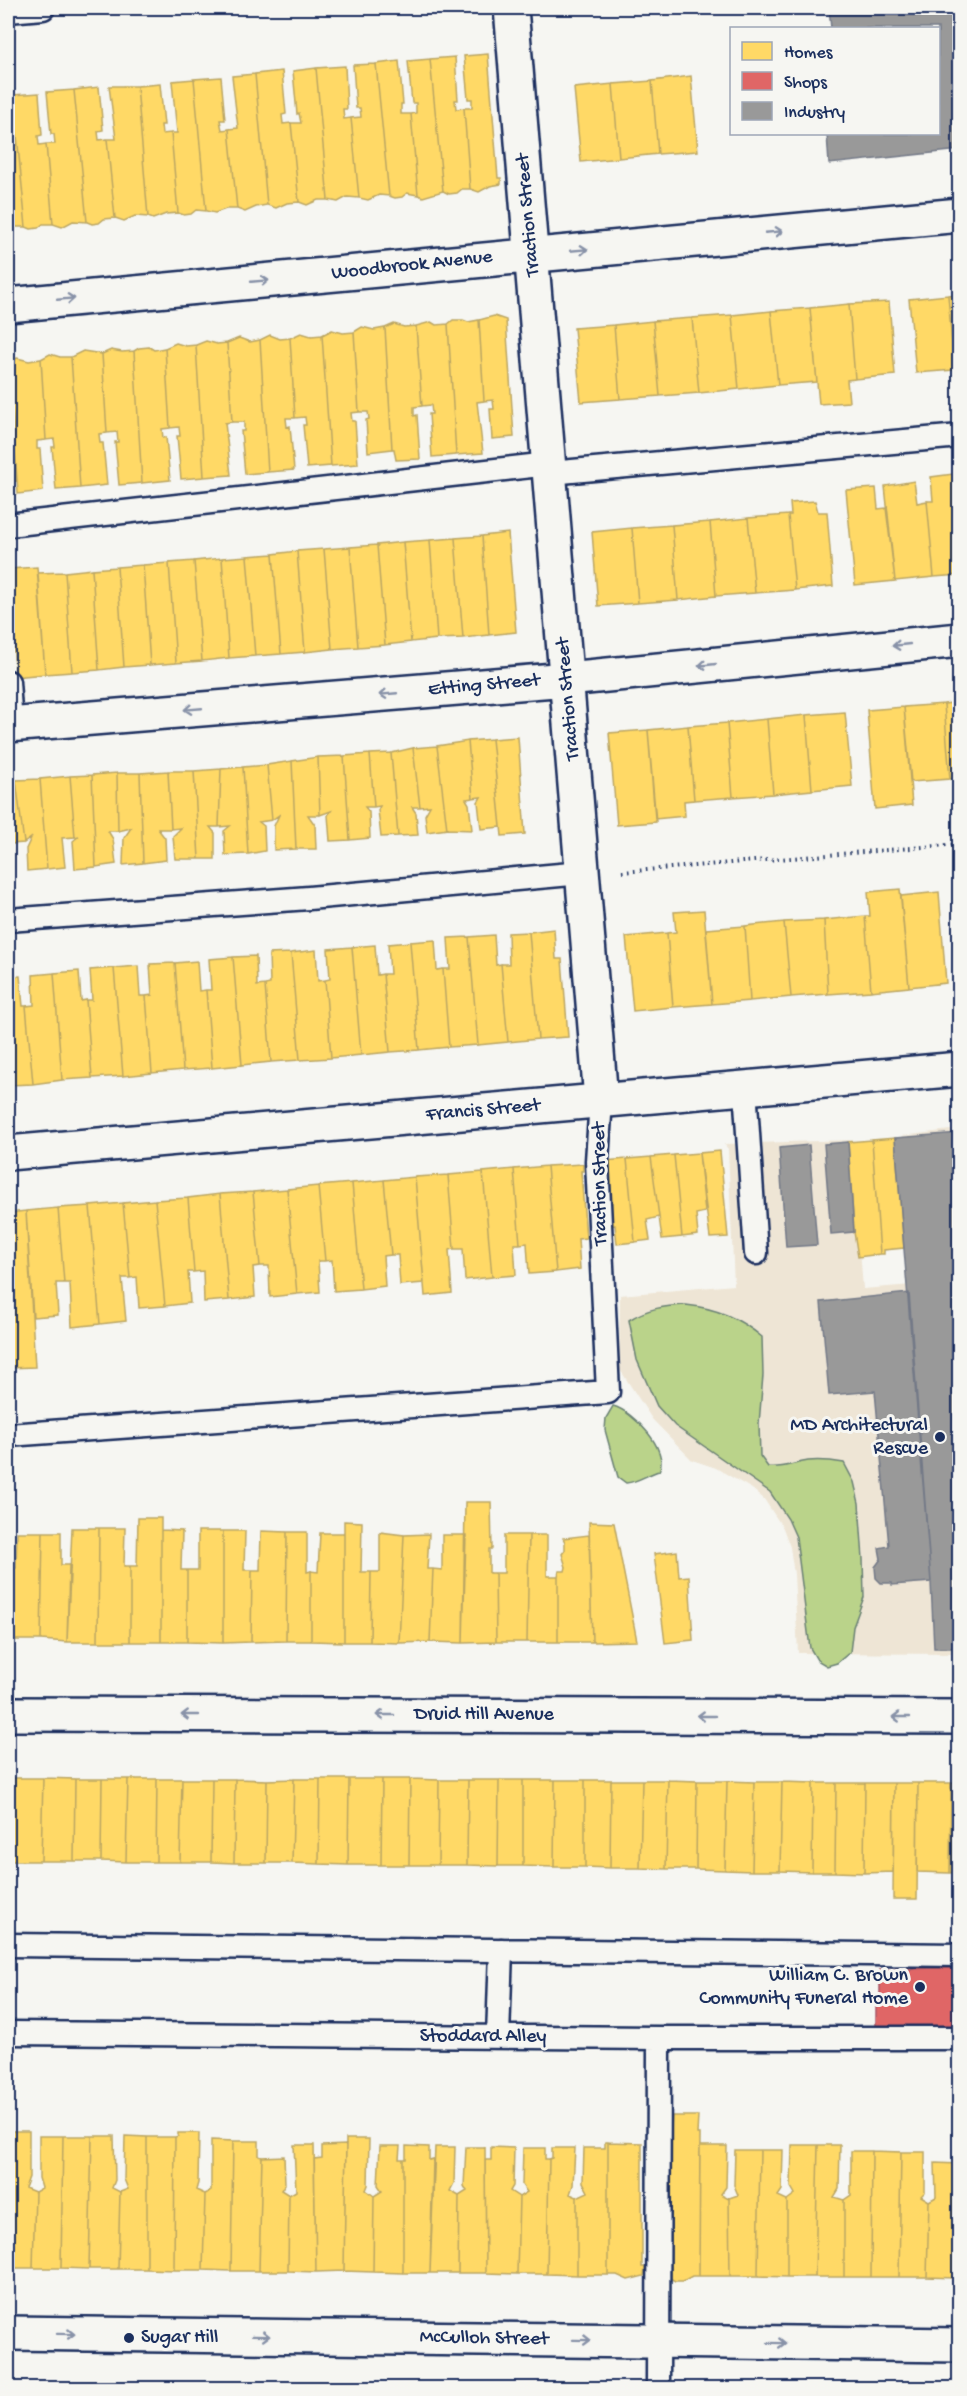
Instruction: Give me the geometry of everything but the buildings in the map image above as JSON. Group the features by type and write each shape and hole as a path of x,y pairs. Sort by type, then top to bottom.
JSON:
{"street":[{"name":"Traction Street","path":"511,8 601,1100"},
{"name":"Woodbrook Avenue","path":"8,305 960,215"},
{"name":"Etting Street","path":"9,725 567,679 960,640"},
{"name":"Francis Street","path":"8,1153 960,1069"},
{"name":"Druid Hill Avenue","path":"8,1714 960,1717"},
{"name":"McCulloh Street","path":"8,2333 960,2345"}],"lane":[{"path":"8,10 43,8"},
{"path":"8,525 550,468 960,436"},
{"path":"8,682 9,725"},
{"path":"8,920 309,898 582,873"},
{"path":"745,1088 756,1253"},
{"name":"Traction Street","path":"8,1435 608,1392 597,1161 601,1100"},
{"path":"8,1945 960,1955"},
{"path":"498,2037 501,1950"},
{"name":"Stoddard Alley","path":"8,2033 960,2038"},
{"path":"658,2388 660,2038"}],"path":[{"path":"620,872 960,844"}],"shaded area":[{"path":"959,1129 959,1654 798,1653 794,1574 790,1547 783,1528 764,1499 752,1489 716,1468 692,1460 652,1419 619,1368 620,1295 734,1285 728,1149 724,1144 852,1140 863,1289 912,1285 901,1136"}],"green space":[{"path":"686,1305 727,1315 745,1324 762,1337 760,1456 768,1467 783,1467 812,1461 844,1463 854,1482 859,1503 864,1597 853,1627 850,1652 837,1663 827,1666 817,1660 810,1648 796,1537 788,1519 770,1492 675,1426 657,1406 637,1360 629,1320 657,1308"},
{"path":"613,1406 630,1415 648,1433 659,1453 661,1462 659,1471 626,1483 618,1477 605,1430 606,1418"}],"place":[{"name":"MD Architectural Rescue","path":"940,1437"},
{"name":"William C. Brown Community Funeral Home","path":"920,1987"},
{"name":"Sugar Hill","path":"129,2338"}]}
